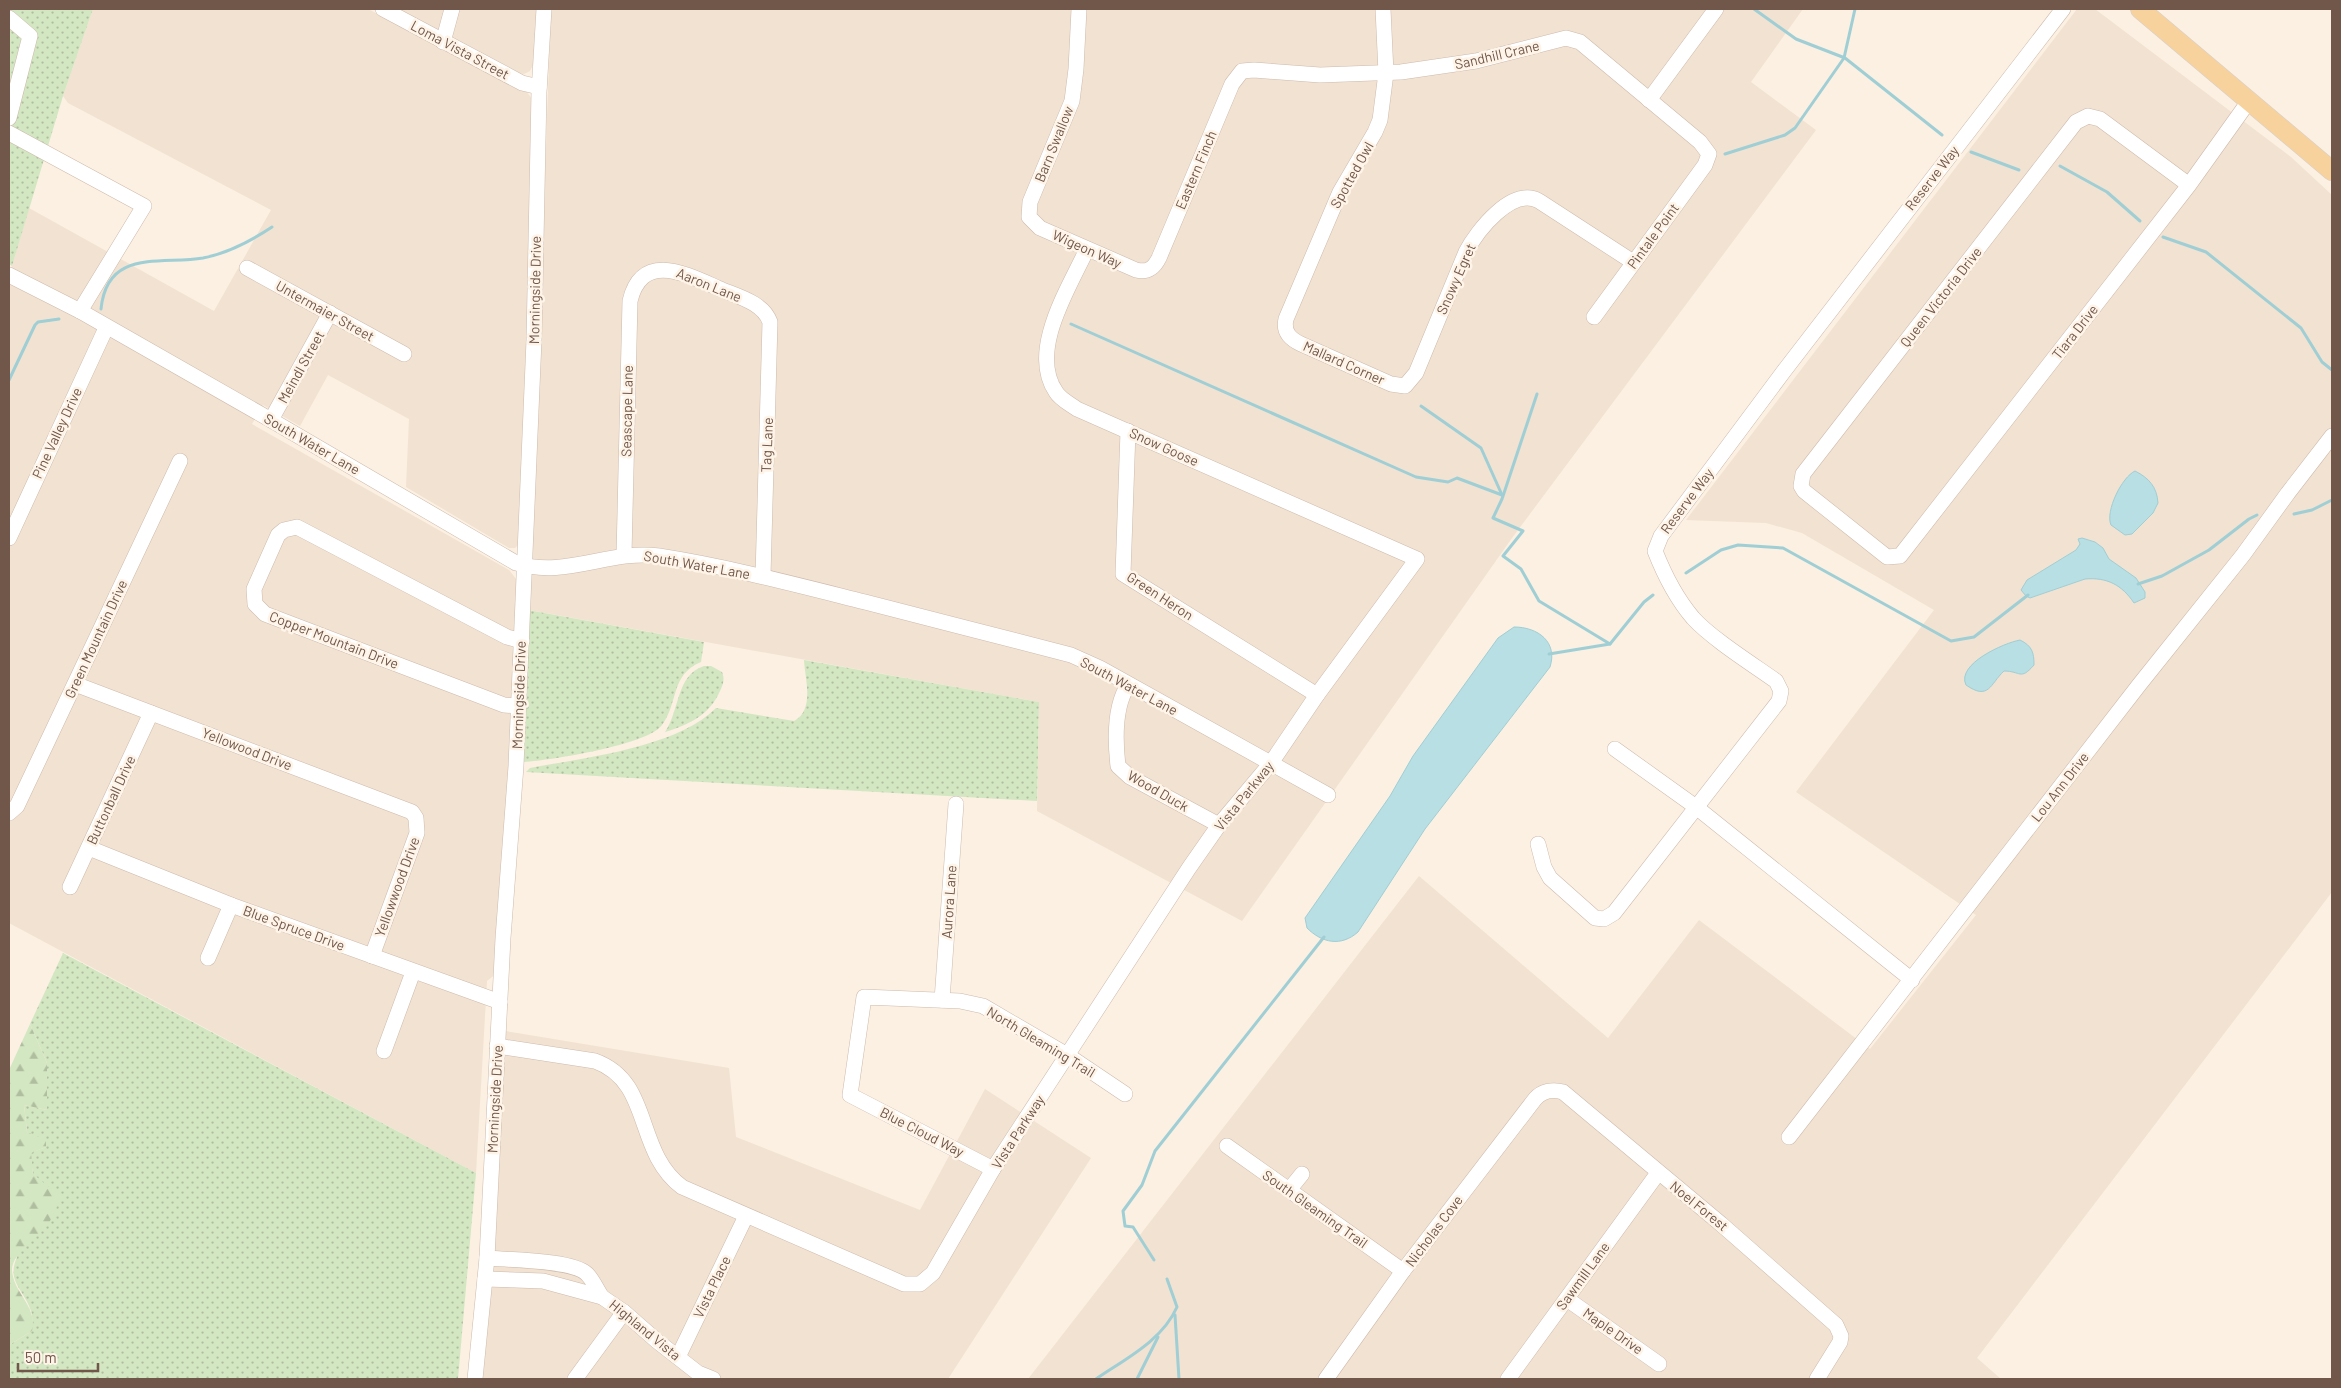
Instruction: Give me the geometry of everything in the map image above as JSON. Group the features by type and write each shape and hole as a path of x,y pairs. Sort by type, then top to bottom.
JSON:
{"main road":[{"path":"2140,9 2332,171"}],"street":[{"name":"Loma Vista Street","path":"383,9 522,83 539,87"},
{"path":"443,42 452,9"},
{"name":"Morningside Drive","path":"474,1379 487,1258 500,1002 516,766 534,340 539,87 544,9"},
{"name":"Barn Swallow","path":"1028,217 1030,202 1072,101 1076,74 1079,9"},
{"name":"Spotted Owl","path":"1286,333 1286,319 1333,207 1379,124 1386,73 1383,9"},
{"path":"1649,100 1716,9"},
{"name":"Reserve Way","path":"1538,844 1544,867 1550,878 1595,918 1604,919 1614,913 1779,701 1781,691 1776,681 1694,619 1674,592 1655,550 1661,536 1784,371 2063,9"},
{"path":"9,18 30,36 9,118"},
{"name":"Sandhill Crane","path":"1242,71 1254,70 1320,75 1386,73 1476,61 1569,38 1580,42 1704,145 1709,154"},
{"name":"Eastern Finch","path":"1150,270 1159,258 1234,79 1242,71"},
{"name":"Tiara Drive","path":"1895,558 1903,553 2189,185 2249,101"},
{"name":"Queen Victoria Drive","path":"1895,558 1887,557 1808,496 1801,486 1801,479 2076,122 2088,116 2100,119 2189,185"},
{"path":"9,133 144,206 80,312"},
{"name":"Pintale Point","path":"1594,316 1705,165 1709,154"},
{"name":"Snowy Egret","path":"1406,386 1416,373 1471,242 1485,224 1514,201 1522,198 1534,198 1633,262"},
{"name":"Wigeon Way","path":"1028,217 1040,228 1087,249 1136,270 1150,270"},
{"name":"Snow Goose","path":"1087,249 1051,328 1046,349 1048,375 1056,393 1077,409 1417,559"},
{"name":"Untermaier Street","path":"247,268 404,354"},
{"name":"Aaron Lane","path":"647,275 664,270 682,272 753,303 768,314"},
{"name":"South Water Lane","path":"9,274 271,420 508,560 525,566 568,566 624,555 658,556 763,576 1071,655 1100,668 1328,795"},
{"name":"Seascape Lane","path":"624,555 630,301 636,284 647,275"},
{"name":"Meindl Street","path":"271,420 330,313"},
{"name":"Tag Lane","path":"763,576 771,331 768,314"},
{"name":"Pine Valley Drive","path":"9,538 106,328"},
{"name":"Mallard Corner","path":"1286,333 1301,344 1382,380 1396,386 1406,386"},
{"name":"Green Heron","path":"1128,431 1123,574 1317,695"},
{"name":"Lou Ann Drive","path":"1789,1137 2332,436"},
{"name":"Green Mountain Drive","path":"9,813 17,806 180,461"},
{"name":"Copper Mountain Drive","path":"518,706 504,705 265,614 255,604 254,589 278,535 284,530 297,527 511,639 522,641"},
{"name":"Vista Parkway","path":"498,1046 580,1058 607,1065 626,1081 632,1092 655,1156 671,1179 682,1187 904,1284 920,1284 933,1273 993,1169 1188,868 1219,825 1271,763 1317,695 1417,559"},
{"name":"Yellowood Drive","path":"75,684 406,808 416,818"},
{"name":"Wood Duck","path":"1128,685 1121,697 1118,710 1118,766 1130,777 1219,825"},
{"name":"Buttonball Drive","path":"70,887 150,713"},
{"path":"1615,749 1696,808 1912,980"},
{"name":"Aurora Lane","path":"942,1000 956,804"},
{"name":"Yellowwood Drive","path":"372,956 417,833 416,818"},
{"name":"Blue Spruce Drive","path":"89,848 231,905 412,972 500,1002"},
{"path":"208,958 231,905"},
{"path":"384,1051 412,972"},
{"name":"North Gleaming Trail","path":"850,1095 864,997 942,1000 967,1002 983,1006 1067,1055 1125,1094"},
{"name":"Noel Forest","path":"1548,1091 1564,1092 1832,1320 1841,1336 1839,1347 1817,1379"},
{"name":"Nicholas Cove","path":"1326,1379 1403,1271 1535,1099 1548,1091"},
{"name":"Blue Cloud Way","path":"850,1095 993,1169"},
{"name":"South Gleaming Trail","path":"1227,1146 1403,1271"},
{"name":"Sawmill Lane","path":"1508,1379 1658,1173"},
{"path":"1289,1190 1302,1174"},
{"name":"Vista Place","path":"678,1357 746,1216"},
{"name":"Highland Vista","path":"487,1258 553,1263 586,1273 602,1297"},
{"name":"Highland Vista","path":"485,1279 543,1281 602,1297 624,1312 698,1373 713,1379"},
{"name":"Maple Drive","path":"1567,1299 1659,1364"},
{"path":"574,1379 624,1312"}],"shaded area":[{"path":"93,9 368,9 525,90 534,101 519,544 515,548 509,548 406,487 409,419 328,375 300,426 263,405 252,424 509,570 517,580 519,587 497,973 487,981 476,1173 9,923 9,276 29,208 214,311 271,210 68,103 63,96"},
{"path":"398,9 538,9 537,47 533,65 530,71 524,74 518,73"},
{"path":"551,9 1803,9 1751,82 1816,130 1512,538 1242,921 1037,811 1039,702 529,610"},
{"path":"2077,9 2095,9 2291,157 2332,195 2332,892 1977,1358 2001,1379 1028,1379 1419,876 1608,1038 1699,920 1870,1049 1976,915 1796,792 1934,610 1802,533 1766,523 1686,520"},
{"path":"499,1030 729,1068 736,1137 920,1210 985,1089 1091,1158 948,1379 475,1379"}],"green space":[{"path":"9,9 93,9 63,96 12,266 9,264"},
{"path":"528,610 704,642 701,662 691,667 684,674 667,716 662,725 653,732 638,739 598,750 524,762"},
{"path":"804,660 1039,702 1037,801 526,772 530,768 603,755 655,741 699,721 716,708 794,721 805,710 807,702"},
{"path":"704,666 711,666 722,672 723,684 716,699 697,718 665,732 683,685 688,677"},
{"path":"63,953 476,1173 458,1379 9,1379 9,1345 32,1331 31,1311 17,1285 14,1266 33,1174 30,1153 46,1147 27,1132 24,1105 47,1110 47,1063 30,1024"},
{"path":"30,1024 47,1063 47,1110 24,1105 27,1132 46,1140 46,1147 31,1153 33,1174 61,1197 50,1221 21,1251 13,1264 13,1278 29,1307 33,1322 32,1331 9,1345 9,1070"}],"water":[{"path":"2135,471 2144,477 2154,488 2158,503 2153,513 2132,534 2125,535 2111,525 2110,512 2120,487 2130,474"},
{"path":"2082,538 2095,542 2103,548 2109,559 2136,578 2145,592 2145,598 2134,603 2119,587 2100,579 2085,579 2030,598 2026,596 2021,590 2027,580 2076,550 2080,544 2078,539"},
{"path":"1514,627 1531,630 1544,638 1551,650 1550,667 1425,829 1358,932 1352,937 1338,941 1325,940 1319,937 1307,928 1305,918 1390,796 1413,756 1498,638"},
{"path":"2020,640 2030,647 2034,656 2034,665 2026,673 2020,674 2004,671 1984,691 1974,690 1966,685 1965,677 1974,662 2003,645"}],"waterway":[{"path":"1754,9 1796,39 1845,58 1942,135"},
{"path":"1725,154 1785,135 1795,128 1844,58 1855,9"},
{"path":"1971,152 2019,170"},
{"path":"2060,166 2107,192 2140,221"},
{"path":"101,309 105,290 114,276 125,268 138,263 187,260 213,256 239,246 272,227"},
{"path":"2163,237 2206,252 2301,328 2322,362 2332,370"},
{"path":"9,380 35,325 38,322 59,319"},
{"path":"1071,324 1416,477 1448,482 1457,478 1502,495"},
{"path":"1537,394 1502,499 1493,518 1523,531 1503,556 1521,569 1539,601 1610,644 1644,602 1653,595"},
{"path":"1421,406 1481,448 1502,495"},
{"path":"2294,514 2312,510 2332,500"},
{"path":"2138,584 2162,576 2209,550 2257,515"},
{"path":"1686,573 1721,550 1738,545 1783,548 1951,641 1974,637 2028,595"},
{"path":"1549,654 1610,644"},
{"path":"1154,1260 1133,1227 1125,1226 1123,1211 1142,1185 1155,1151 1324,937"},
{"path":"1096,1379 1142,1348 1162,1330 1170,1319 1177,1307 1167,1279"},
{"path":"1175,1315 1179,1379"},
{"path":"1137,1379 1158,1337"}]}
